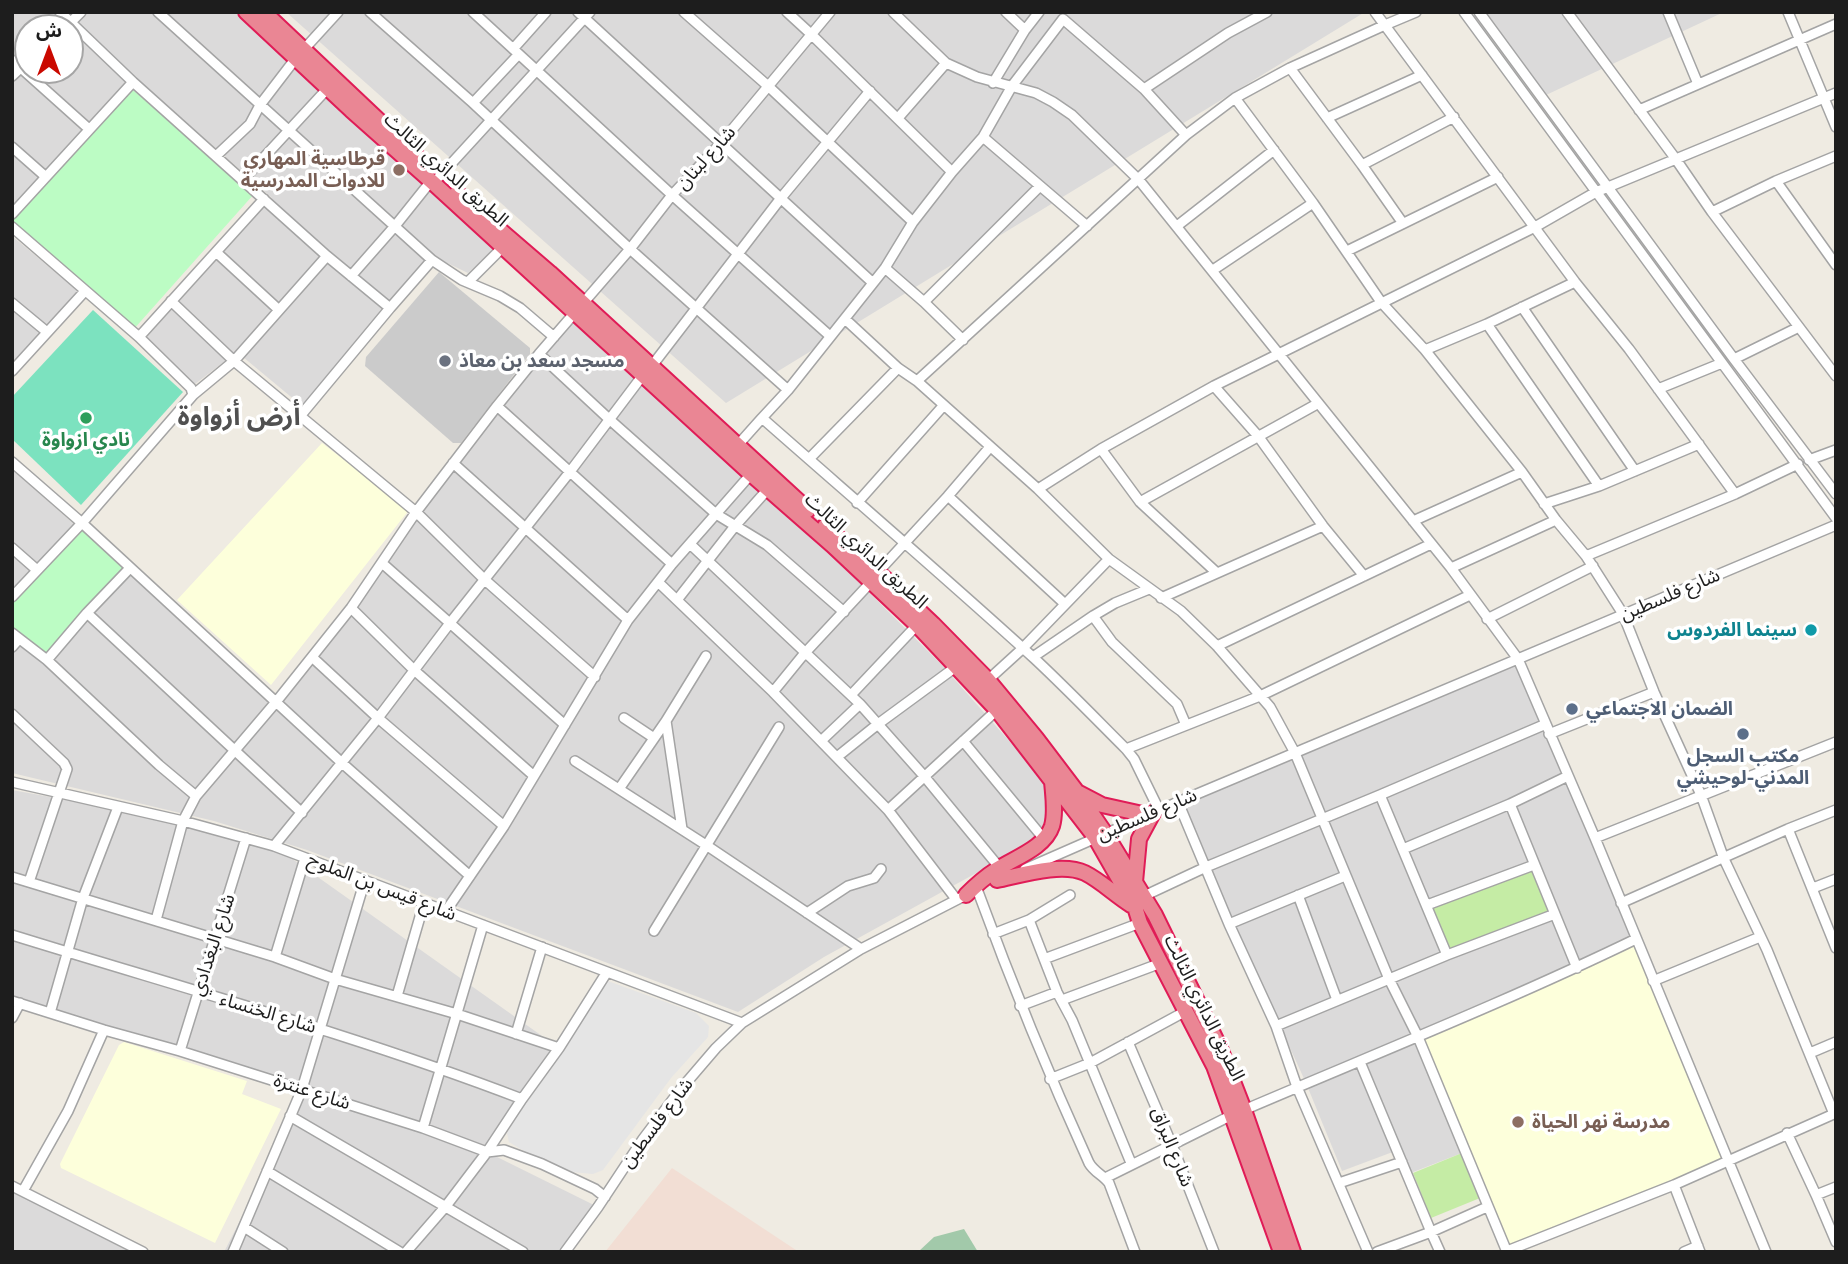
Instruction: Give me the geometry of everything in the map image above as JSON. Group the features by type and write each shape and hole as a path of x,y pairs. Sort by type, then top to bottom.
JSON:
{"highway":[{"name":"الطريق الدائري الثالث","path":"246,12 300,53 435,179 503,247 579,309 647,371 751,474 933,624 988,680 1077,792 1139,902 1155,915 1220,1048 1282,1252"},
{"name":"الطريق الدائري الثالث","path":"264,12 328,88 550,273 579,309"},
{"name":"الطريق الدائري الثالث","path":"647,371 737,446 875,577 997,710 1100,835 1135,882 1140,923 1238,1112 1293,1252"},
{"path":"966,894 1044,839 1052,825 1052,779"},
{"path":"1077,792 1102,805 1153,813 1139,839 1135,882"},
{"path":"998,874 1068,869 1084,872 1139,902"}],"street":[{"path":"158,12 432,260 468,282 510,302 554,337"},
{"path":"216,156 250,124 260,105 300,53 338,12"},
{"path":"370,12 788,390"},
{"path":"473,12 830,336"},
{"path":"473,103 546,12"},
{"path":"684,12 914,222"},
{"path":"787,12 952,172"},
{"name":"شارع لبنان","path":"156,920 183,821 196,796 351,608 416,512 539,354 830,12"},
{"path":"893,12 946,63 993,83 1036,93 1053,102 1072,115 1139,180 1451,568 1518,659 1766,1252"},
{"path":"1006,12 1025,30"},
{"path":"993,83 1038,12"},
{"path":"1144,89 1228,33 1267,12"},
{"path":"1375,12 1735,494"},
{"path":"917,381 1186,135 1235,98 1290,68 1416,12"},
{"path":"1464,12 1836,518"},
{"path":"1479,12 1836,494"},
{"path":"1567,12 1712,212 1836,376"},
{"path":"1668,12 1698,84"},
{"path":"1788,12 1836,127"},
{"path":"351,276 435,179 537,71 584,14 873,282"},
{"path":"737,446 788,390 885,268 914,222 983,136 1012,86 1060,16 1144,89 1186,135"},
{"path":"1639,110 1836,24"},
{"path":"84,39 327,256 390,308"},
{"path":"898,118 946,63"},
{"path":"1290,68 1402,222"},
{"path":"1326,118 1422,75"},
{"path":"12,214 133,82"},
{"path":"44,84 89,129"},
{"path":"243,180 328,88"},
{"path":"274,846 342,763 782,198 870,91"},
{"path":"1038,489 1101,449 1214,386 1535,227 1595,192 1836,93"},
{"path":"845,319 1038,489 1109,559 1181,611 1217,646 1270,707 1295,753 1345,876 1418,1037 1507,1251 1674,1185 1835,1114 1767,950 1724,859 1701,795 1654,692 1623,614 1586,556 1522,472 1425,350 1381,302 1313,203 1235,98"},
{"path":"1362,165 1454,117"},
{"path":"983,136 1087,226"},
{"path":"12,147 46,177"},
{"path":"1177,226 1274,150"},
{"path":"1712,212 1836,156"},
{"path":"1347,251 1498,177"},
{"path":"1776,181 1836,265"},
{"path":"924,302 1040,186"},
{"path":"139,337 264,199"},
{"path":"1213,270 1313,203"},
{"path":"12,227 139,337 191,388 193,396"},
{"path":"468,282 503,247"},
{"path":"216,251 279,310"},
{"path":"12,597 82,523 193,396 234,361 327,256"},
{"path":"301,415 432,260"},
{"path":"885,268 963,340"},
{"path":"1425,350 1575,282"},
{"path":"12,371 85,291"},
{"path":"171,301 234,361 416,512 485,580 595,677"},
{"path":"12,303 47,332"},
{"path":"1522,307 1635,471"},
{"path":"1487,324 1599,486"},
{"path":"1734,359 1799,327"},
{"path":"539,354 716,514 767,545 844,612"},
{"path":"1658,389 1722,363"},
{"path":"809,459 898,368"},
{"path":"1214,386 1258,436 1323,526 1364,576"},
{"path":"1140,502 1317,404"},
{"path":"858,503 944,405"},
{"path":"497,406 672,564"},
{"path":"762,418 1033,657 1126,750 1134,759 1153,813"},
{"path":"1544,504 1599,486 1699,444"},
{"path":"773,692 990,447"},
{"path":"1101,449 1140,502 1217,573"},
{"path":"1809,460 1836,450"},
{"path":"12,462 470,876"},
{"path":"453,463 628,620"},
{"path":"1586,556 1735,494 1798,464"},
{"path":"1413,521 1522,472"},
{"path":"446,911 504,827 628,620 672,564 751,474"},
{"path":"677,600 768,489"},
{"path":"948,496 1065,604"},
{"path":"1451,568 1556,520"},
{"name":"شارع فلسطين","path":"998,874 1153,813 1836,525"},
{"path":"1160,598 1323,526"},
{"path":"690,544 860,704 924,776 998,874"},
{"path":"1217,646 1431,544"},
{"path":"12,548 37,570"},
{"path":"988,680 1022,649 1109,559"},
{"path":"382,563 565,725"},
{"path":"1487,619 1593,566"},
{"path":"47,660 130,568"},
{"path":"658,582 838,757 966,894 993,934 1050,1079 1089,1163 1109,1183 1135,1252"},
{"path":"1033,657 1115,603 1149,589"},
{"path":"1126,750 1260,696 1470,595"},
{"path":"351,608 414,670 534,776"},
{"path":"87,613 302,813"},
{"path":"1093,616 1112,642 1177,704 1186,725"},
{"path":"851,695 917,625"},
{"path":"12,647 16,636 47,660 196,796"},
{"path":"619,789 666,721 706,656"},
{"path":"312,657 377,718 504,827"},
{"path":"838,757 957,666"},
{"path":"1549,734 1654,692"},
{"path":"821,741 860,704"},
{"path":"887,810 997,710"},
{"path":"12,715 64,763 67,769 29,882"},
{"path":"624,718 654,738"},
{"path":"666,721 682,829"},
{"path":"1139,902 1206,867 1546,724"},
{"path":"654,931 779,727"},
{"path":"964,741 1044,839"},
{"path":"1595,838 1836,742"},
{"path":"575,761 860,948"},
{"path":"1403,849 1510,804 1568,776"},
{"name":"شارع قيس بن الملوح","path":"12,782 183,821 274,846 742,1023"},
{"path":"1380,795 1447,956"},
{"path":"1178,802 1229,924 1276,1026 1297,1087 1368,1252"},
{"path":"1510,804 1577,968"},
{"path":"50,1013 83,898 118,807"},
{"path":"1622,903 1836,810"},
{"path":"1788,829 1836,948"},
{"name":"شارع البغدادي","path":"180,1051 246,838"},
{"path":"275,957 305,858"},
{"path":"1427,905 1534,865"},
{"path":"807,913 848,887 874,878 881,869"},
{"path":"1229,924 1345,876"},
{"path":"12,877 275,957 335,979 457,1014 559,1048"},
{"path":"1813,888 1836,879"},
{"path":"233,1252 302,1089 365,880"},
{"name":"شارع فلسطين","path":"565,1252 680,1090 716,1048 742,1023 860,948 966,894"},
{"path":"993,934 1029,920 1070,895"},
{"path":"1298,895 1337,1000"},
{"path":"397,996 424,903"},
{"path":"1276,1026 1555,914"},
{"path":"1029,920 1131,1163"},
{"path":"1044,959 1140,923"},
{"path":"423,1128 483,925"},
{"name":"شارع الخنساء","path":"12,934 440,1068 522,1099"},
{"path":"1653,981 1760,937"},
{"path":"1105,1178 1238,1112 1577,968 1636,939"},
{"path":"516,1034 542,947"},
{"path":"1020,1006 1060,996 1161,963"},
{"path":"406,1252 446,1206 487,1152 559,1048 607,972"},
{"path":"12,1018 16,1002"},
{"name":"شارع عنترة","path":"16,1002 302,1089 487,1152 504,1150 595,1189 605,1196"},
{"path":"1050,1079 1090,1063 1186,1011"},
{"path":"23,1191 68,1111 104,1030"},
{"name":"شارع البراق","path":"1128,1042 1214,1252"},
{"path":"1810,1053 1836,1042"},
{"path":"1360,1062 1440,1252"},
{"path":"290,1116 523,1252"},
{"path":"1787,1133 1836,1242"},
{"path":"1339,1183 1402,1162"},
{"path":"267,1171 400,1252"},
{"path":"1674,1185 1699,1249 1684,1252"},
{"path":"12,1186 143,1252"},
{"path":"1816,1195 1836,1187"},
{"path":"1377,1252 1488,1207"},
{"path":"244,1227 283,1252"}],"shaded area":[{"path":"12,12 235,12 497,247 468,273 437,258 302,406 237,352 195,384 146,338 272,198 135,77 12,206"},
{"path":"286,12 1365,12 726,403"},
{"path":"1485,12 1724,12 1546,95"},
{"path":"12,236 78,291 12,363"},
{"name":"مسجد سعد بن معاذ","path":"439,272 530,348 530,354 461,443 453,443 365,366 366,357"},
{"path":"575,315 750,474 940,663 1042,778 1048,800 1044,831 1018,850 824,957 738,1012 307,850 214,821 12,773 12,632 130,568 275,702 351,609 460,461"},
{"path":"322,443 409,510 271,685 177,600"},
{"path":"12,469 75,525 12,597"},
{"path":"1518,659 1636,939 1462,1153 1408,1174 1398,1150 1342,1171 1306,1083 1178,802"},
{"path":"12,790 183,821 274,846 559,1048 487,1152 598,1207 567,1252 224,1252 278,1146 302,1089 12,1001"},
{"path":"1635,944 1725,1160 1508,1249 1421,1038"},
{"path":"605,980 696,1013 709,1026 708,1037 671,1078 603,1170 593,1174 572,1172 527,1153 509,1142 507,1133"},
{"path":"124,1042 247,1081 242,1094 281,1109 215,1243 61,1168 60,1164 119,1045"},
{"path":"672,1168 799,1252 605,1252"},
{"path":"12,1186 142,1252 12,1252"},
{"path":"964,1229 978,1252 918,1252 934,1237"}],"green space":[{"path":"133,90 254,194 133,330 12,223 12,219"},
{"name":"نادي ازواوة","path":"93,310 183,392 81,505 12,439 12,397"},
{"path":"82,523 130,568 47,660 12,633 12,597"},
{"path":"1534,865 1555,914 1447,955 1427,905"},
{"path":"1462,1153 1480,1198 1431,1218 1413,1173"}],"place":[{"name":"قرطاسية المهاري للادوات المدرسية","path":"399,170"},
{"name":"مسجد سعد بن معاذ","path":"445,361"},
{"name":"نادي ازواوة","path":"86,418"},
{"name":"سينما الفردوس","path":"1811,630"},
{"name":"الضمان الاجتماعي","path":"1572,709"},
{"name":"مكتب السجل المدني-لوحيشي","path":"1743,734"},
{"name":"مدرسة نهر الحياة","path":"1518,1122"}],"district":[{"name":"أرض أزواوة","path":"239,417"}]}
